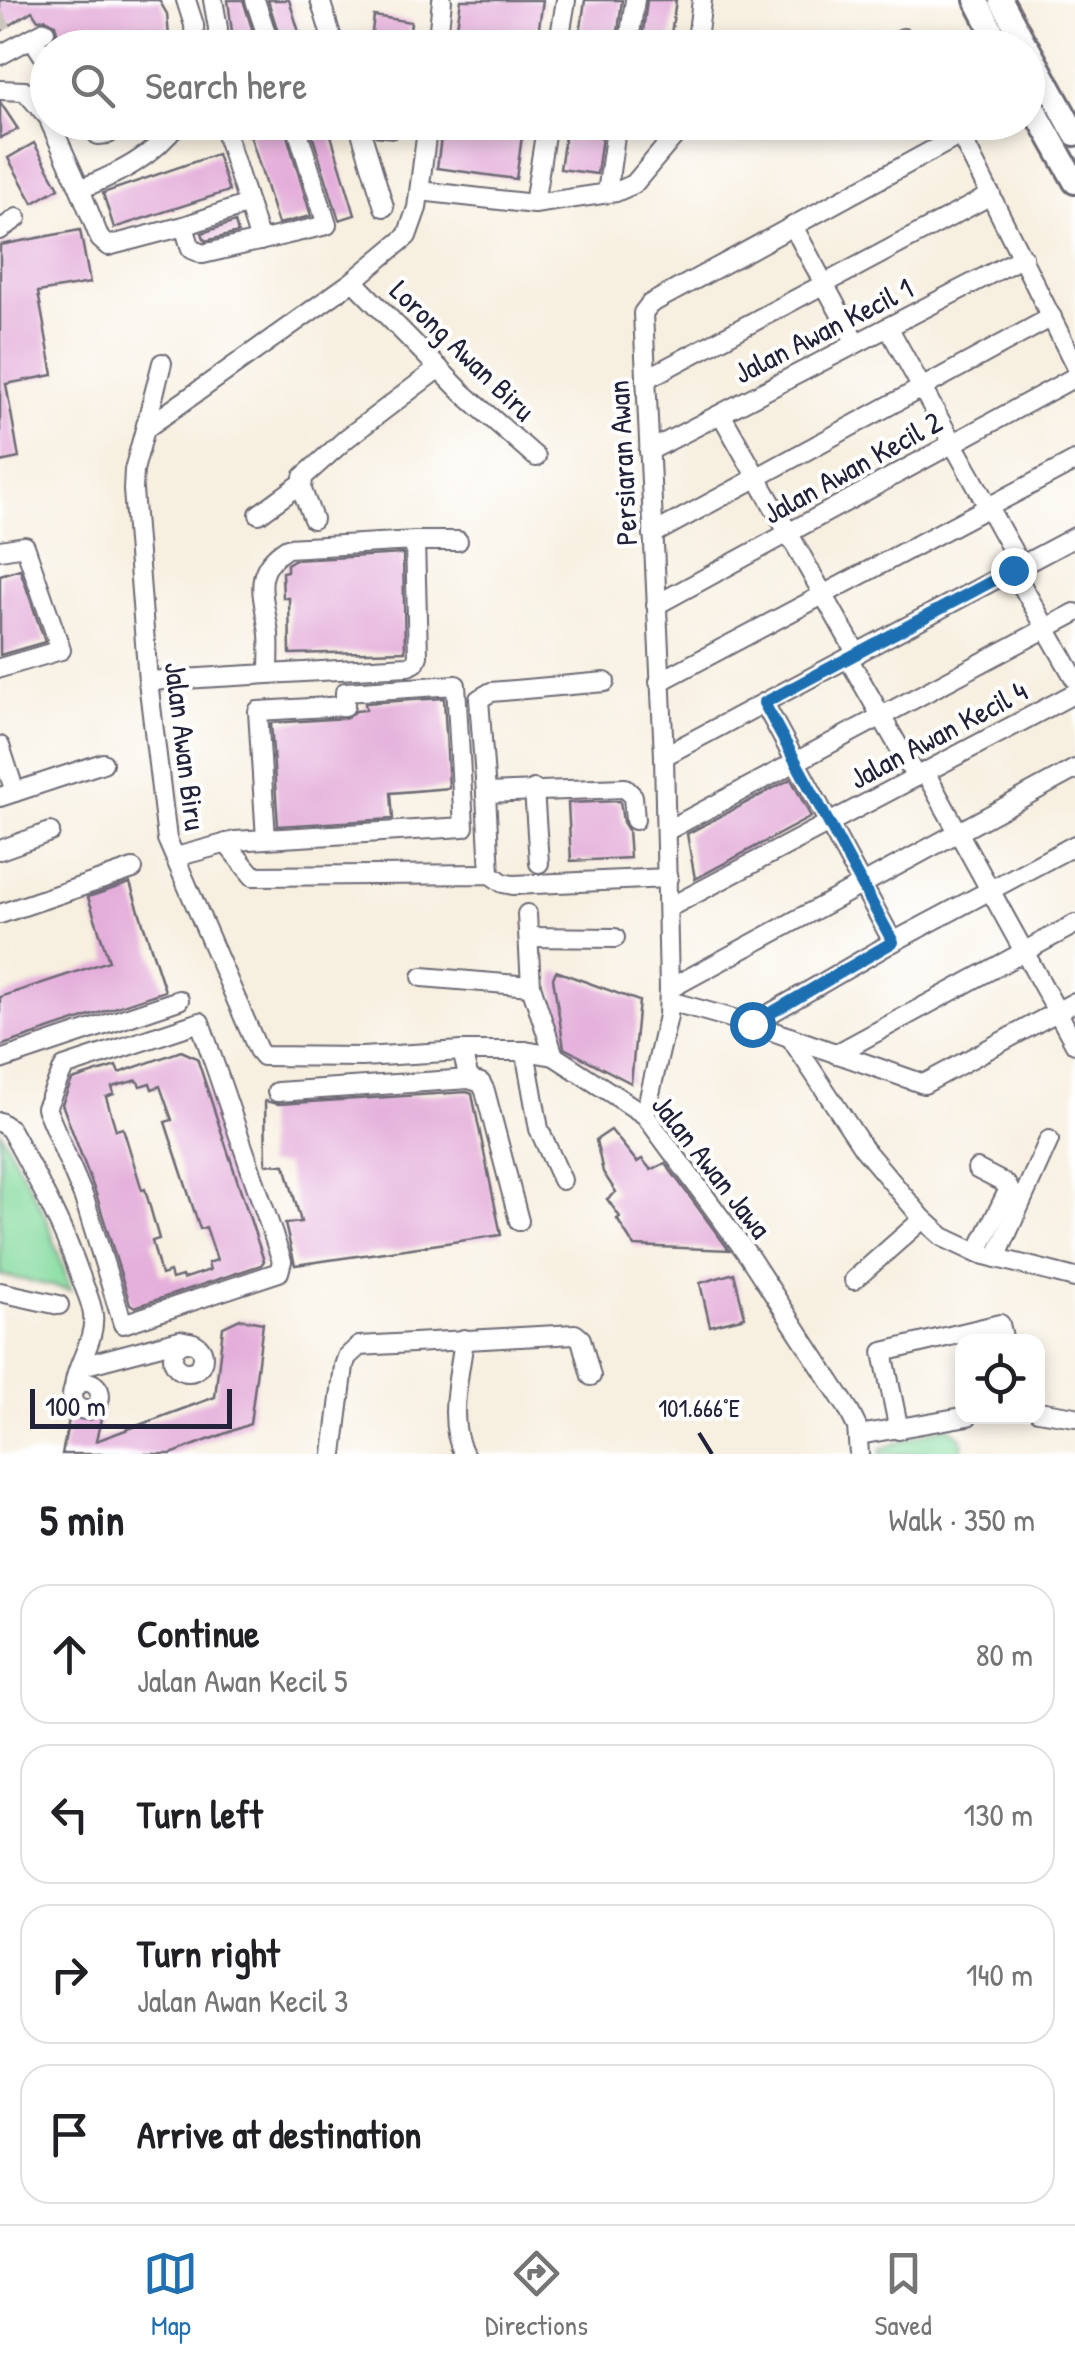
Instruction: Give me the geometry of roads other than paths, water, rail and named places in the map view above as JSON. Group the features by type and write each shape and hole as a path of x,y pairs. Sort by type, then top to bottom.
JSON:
{"main road":[{"path":"976,0 992,30"},
{"path":"1001,0 1017,30"},
{"path":"1045,100 1075,134"},
{"path":"1045,109 1075,182"}],"street":[{"path":"186,0 194,30"},
{"path":"212,0 218,30"},
{"path":"255,0 265,30"},
{"path":"320,0 329,30"},
{"path":"561,30 566,0"},
{"path":"631,30 635,0"},
{"path":"698,30 702,0"},
{"path":"437,30 438,2"},
{"path":"0,54 30,39"},
{"path":"0,90 25,91 30,97"},
{"path":"58,140 105,245 184,226 248,204"},
{"path":"80,188 126,170 166,140"},
{"path":"228,140 260,241"},
{"path":"184,226 187,242 198,254 327,225 301,140"},
{"path":"364,140 384,207"},
{"path":"145,430 353,281 408,236 420,191 426,140"},
{"path":"534,204 544,140"},
{"path":"607,194 614,140"},
{"path":"420,191 534,204 607,194 634,184 671,140"},
{"name":"Persiaran Awan","path":"645,1115 669,995 664,756 643,317 647,306 794,226 939,140"},
{"path":"964,140 1075,365"},
{"path":"646,379 991,194"},
{"path":"0,230 18,218"},
{"path":"794,226 856,343"},
{"name":"Jalan Awan Kecil 1","path":"649,451 1023,257"},
{"name":"Lorong Awan Biru","path":"353,281 438,368 536,457"},
{"path":"653,534 1052,317"},
{"path":"888,326 988,507 1075,679"},
{"name":"Jalan Awan Biru","path":"162,363 134,470 133,490 148,681 166,839 260,1054"},
{"path":"259,514 302,483 308,472 347,438 438,368"},
{"name":"Jalan Awan Kecil 2","path":"656,605 1075,377"},
{"path":"720,414 824,596 882,716 958,832 1075,1044"},
{"path":"660,682 1075,460"},
{"path":"302,483 313,520"},
{"path":"664,756 1075,537"},
{"path":"269,674 269,634 262,589 263,575 275,556 287,548 458,541"},
{"path":"148,681 415,663 418,656 414,542"},
{"path":"0,550 25,546 61,650 0,668"},
{"path":"666,831 1075,613"},
{"path":"490,874 480,699 491,692 605,682"},
{"path":"176,857 226,843 464,827 456,685 344,692 346,706 258,711 266,839"},
{"name":"Jalan Awan Kecil 4","path":"668,908 1075,692"},
{"path":"764,703 893,942"},
{"path":"0,746 7,794 103,763"},
{"path":"669,995 862,884 1075,769"},
{"path":"486,792 625,788 633,796 635,820"},
{"path":"534,789 539,863"},
{"path":"0,850 50,832"},
{"path":"226,843 252,876 490,874 513,885 668,878"},
{"path":"752,1024 893,942 1075,846"},
{"path":"0,914 134,869"},
{"path":"527,914 531,986 554,1056"},
{"path":"836,1054 1075,924"},
{"path":"529,937 615,938"},
{"path":"422,977 531,986"},
{"path":"669,995 918,1084 927,1084 1075,1002"},
{"path":"0,1060 178,1000"},
{"path":"200,1022 282,1261 279,1272 123,1324 84,1198 46,1108 64,1066 200,1022"},
{"path":"790,1037 864,1148 923,1219 943,1237 977,1253 1075,1278"},
{"path":"462,1051 469,1079"},
{"name":"Jalan Awan Jawa","path":"260,1054 362,1057 462,1051 554,1056 645,1115 748,1255 847,1407 859,1444"},
{"path":"524,1052 539,1129 562,1180"},
{"path":"276,1092 469,1079 481,1083 520,1221"},
{"path":"0,1122 10,1130 54,1209 94,1316 82,1366 74,1376 74,1403 85,1410 94,1408 100,1401 98,1388 111,1360"},
{"path":"996,1258 1050,1140"},
{"path":"977,1253 1009,1189 978,1169"},
{"path":"54,1209 84,1198"},
{"path":"854,1280 923,1219"},
{"path":"0,1292 59,1304"},
{"path":"958,1334 1000,1324 1002,1334"},
{"path":"333,1454 344,1366 352,1350 368,1344 576,1334 581,1339 591,1376"},
{"path":"898,1424 883,1352 955,1335"},
{"path":"464,1339 455,1419 455,1438 464,1454"},
{"path":"82,1366 172,1346"},
{"path":"859,1444 898,1424 955,1408"},
{"path":"1045,1412 1075,1416"},
{"path":"898,1424 955,1417"}],"tunnel":[{"path":"0,23 7,19"}]}
